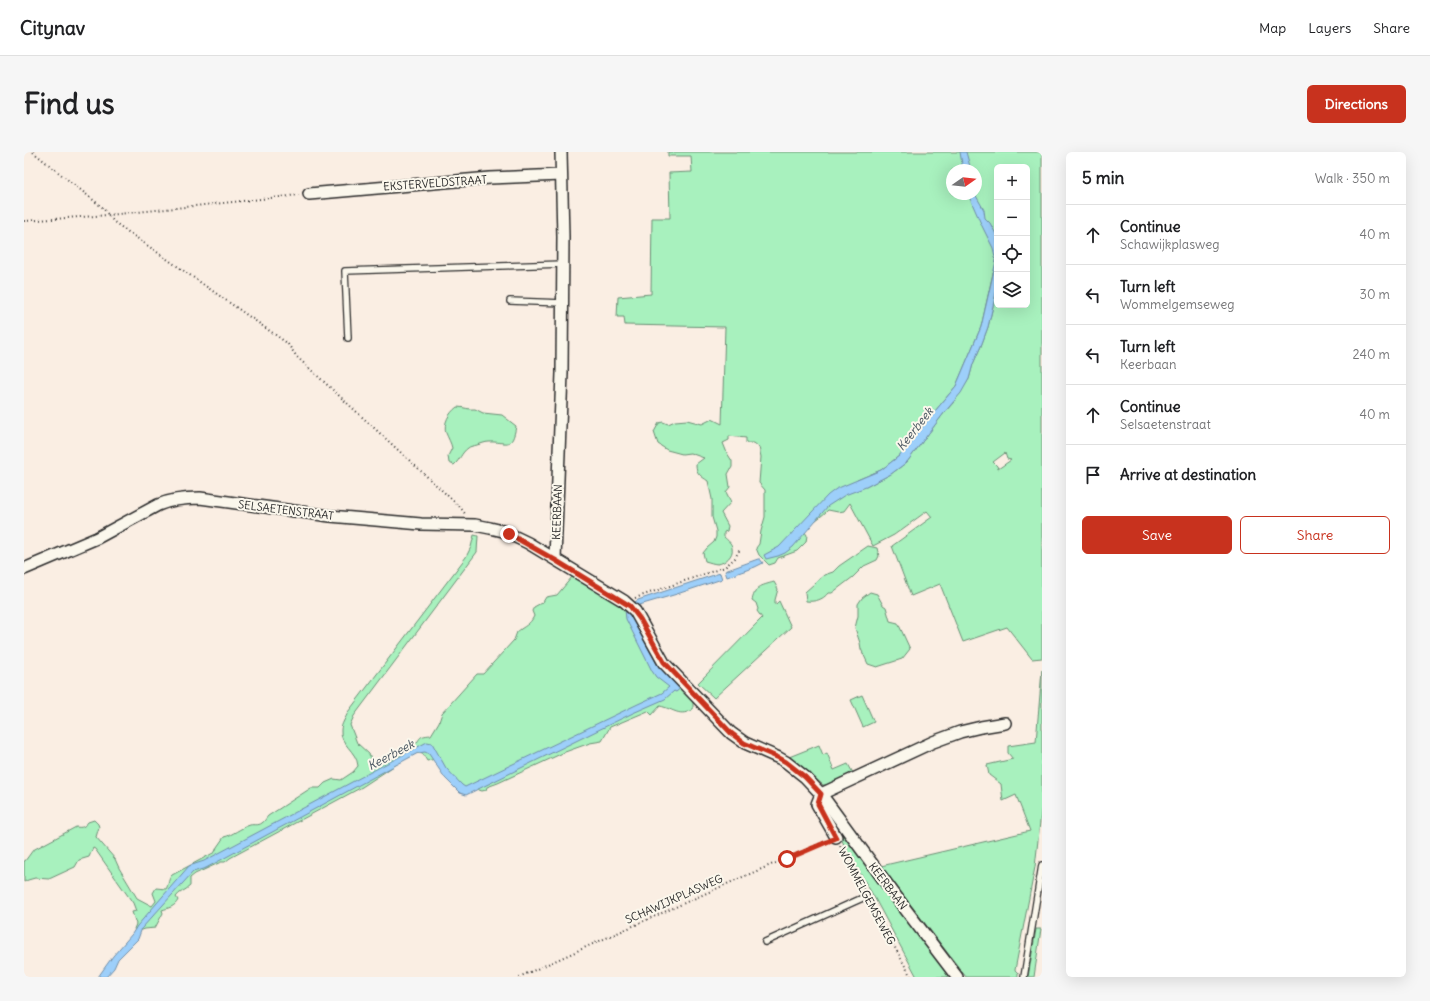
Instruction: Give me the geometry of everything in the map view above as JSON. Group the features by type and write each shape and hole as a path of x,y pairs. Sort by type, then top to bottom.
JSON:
{"street":[{"name":"KEERBAAN","path":"561,152 563,264 562,380 555,560 624,601 634,611 664,662 731,733 744,743 786,762 805,777 821,794 957,977"},
{"name":"EKSTERVELDSTRAAT","path":"309,194 490,178 562,175"},
{"name":"SELSAETENSTRAAT","path":"24,570 97,538 158,505 165,502 188,498 207,499 330,516 385,521 475,525 503,531 528,543 555,560"},
{"path":"821,794 934,742 981,726 1005,723"},
{"name":"WOMMELGEMSEWEG","path":"821,794 818,804 836,838"}],"lane":[{"path":"348,338 345,271 563,264"},
{"path":"510,301 563,303"},
{"path":"1024,977 1042,865"},
{"path":"766,942 867,896"}],"path":[{"path":"33,152 102,207 114,222 287,343 297,357 460,507 475,525"},
{"path":"24,221 109,215 309,194"},
{"path":"624,601 725,567 735,558 740,549"},
{"name":"WOMMELGEMSEWEG","path":"836,838 911,977"},
{"name":"SCHAWIJKPLASWEG","path":"519,977 738,879 836,838"}],"green space":[{"path":"668,152 1042,152 1042,658 1032,659 1007,627 963,642 940,584 911,596 892,546 932,517 927,511 894,535 873,546 850,503 844,511 838,512 828,510 804,531 807,535 806,542 797,551 778,558 775,563 769,565 759,555 756,548 759,544 765,517 765,490 759,483 761,457 759,447 754,443 746,443 746,438 729,436 729,440 723,443 732,461 732,467 728,474 730,487 726,492 731,502 721,513 728,526 727,531 724,532 724,537 732,546 732,553 726,560 718,564 705,561 703,553 714,542 716,531 712,517 712,499 708,481 699,474 696,467 696,464 704,458 690,453 682,454 667,450 658,444 654,432 659,423 663,422 668,424 675,421 687,420 702,424 712,419 722,424 725,327 625,325 624,317 617,317 618,297 651,294 652,218 670,218 669,173 692,172 691,156 668,156","holes":["994,164 1030,164 1030,308 994,308 994,302 988,327 973,364 969,379 953,403 907,462 891,474 866,487 857,480 881,470 899,456 956,386 981,327 994,273","1005,453 1007,459 1011,460 998,469 993,462"]},
{"path":"457,407 475,409 483,413 502,415 516,426 512,439 507,443 488,442 470,447 454,465 449,463 448,456 452,448 445,426 449,415"},
{"path":"474,535 478,536 477,552 354,716 350,725 357,743 369,754 373,762 389,760 414,745 421,737 431,735 439,722 442,713 477,674 483,674 514,640 517,632 531,621 534,616 532,611 534,607 543,602 546,597 557,595 572,577 623,605 628,610 653,655 693,700 693,709 688,712 681,713 660,706 652,715 648,711 610,727 602,741 590,743 565,752 487,787 486,790 482,791 462,788 435,759 427,761 423,754 417,753 403,760 362,787 225,862 221,862 195,874 190,878 190,886 176,897 178,900 175,904 162,910 163,913 155,928 136,932 134,929 136,924 132,912 136,911 133,903 93,848 89,857 79,860 75,867 49,879 35,878 24,882 24,861 33,850 76,827 83,827 88,822 94,820 99,827 96,837 115,859 137,898 152,906 156,901 153,893 156,888 166,889 172,875 215,852 224,837 246,826 260,824 268,816 311,788 320,788 325,783 334,779 341,780 353,772 358,766 357,761 355,756 345,744 341,735 342,726 348,712 466,557 471,547"},
{"path":"868,546 877,548 879,556 877,560 864,566 853,577 832,593 828,593 818,600 806,601 805,592 824,575 833,572 839,566"},
{"path":"774,582 778,589 775,605 779,601 791,627 714,698 698,683 762,618 757,611 758,609 756,603 752,600 759,587"},
{"path":"870,592 877,594 883,605 886,607 890,621 898,623 910,649 902,659 877,667 868,664 861,649 855,628 858,616 858,604 862,598"},
{"path":"1042,670 1042,804 1035,867 1015,970 1018,973 1018,977 966,977 881,866 1030,831 1016,795 1003,801 1001,784 989,775 987,765 1013,759 1008,753 1008,746 1036,742"},
{"path":"862,695 874,722 863,727 851,700"},
{"path":"819,745 823,755 827,753 834,770 848,764 853,773 828,785 823,785 789,757"},
{"path":"841,832 949,977 917,977 873,895 846,850 840,835"},
{"path":"1036,929 1041,929 1034,977 1028,977"}],"water":[{"path":"960,152 966,152 969,164 962,164"},
{"path":"971,200 978,200 984,210 985,218 994,230 994,252 993,248"},
{"path":"994,270 994,302 988,327 973,364 969,379 961,393 907,462 891,474 866,487 845,495 828,506 793,547 785,553 766,559 764,555 779,547 828,495 836,489 881,470 899,456 956,386 981,327"},
{"path":"760,559 763,563 727,577 725,571"},
{"path":"720,573 722,579 636,606 635,602 638,600"},
{"path":"625,610 628,610 658,666 681,688 676,692 674,691 665,699 633,713 466,795 460,793 445,778 429,754 425,752 418,753 206,868 193,872 142,928 138,939 118,959 114,968 106,977 98,977 137,926 189,866 204,861 427,742 432,743 446,768 465,787 662,693 669,687 656,677 652,671 626,619"}],"route":[{"path":"509,534 528,543 630,606 640,619 664,662 731,733 744,743 786,762 805,777 821,794 818,804 836,838 787,859"}],"water label":[{"name":"Keerbeek","path":"915,429"},
{"name":"Keerbeek","path":"391,755"}]}
